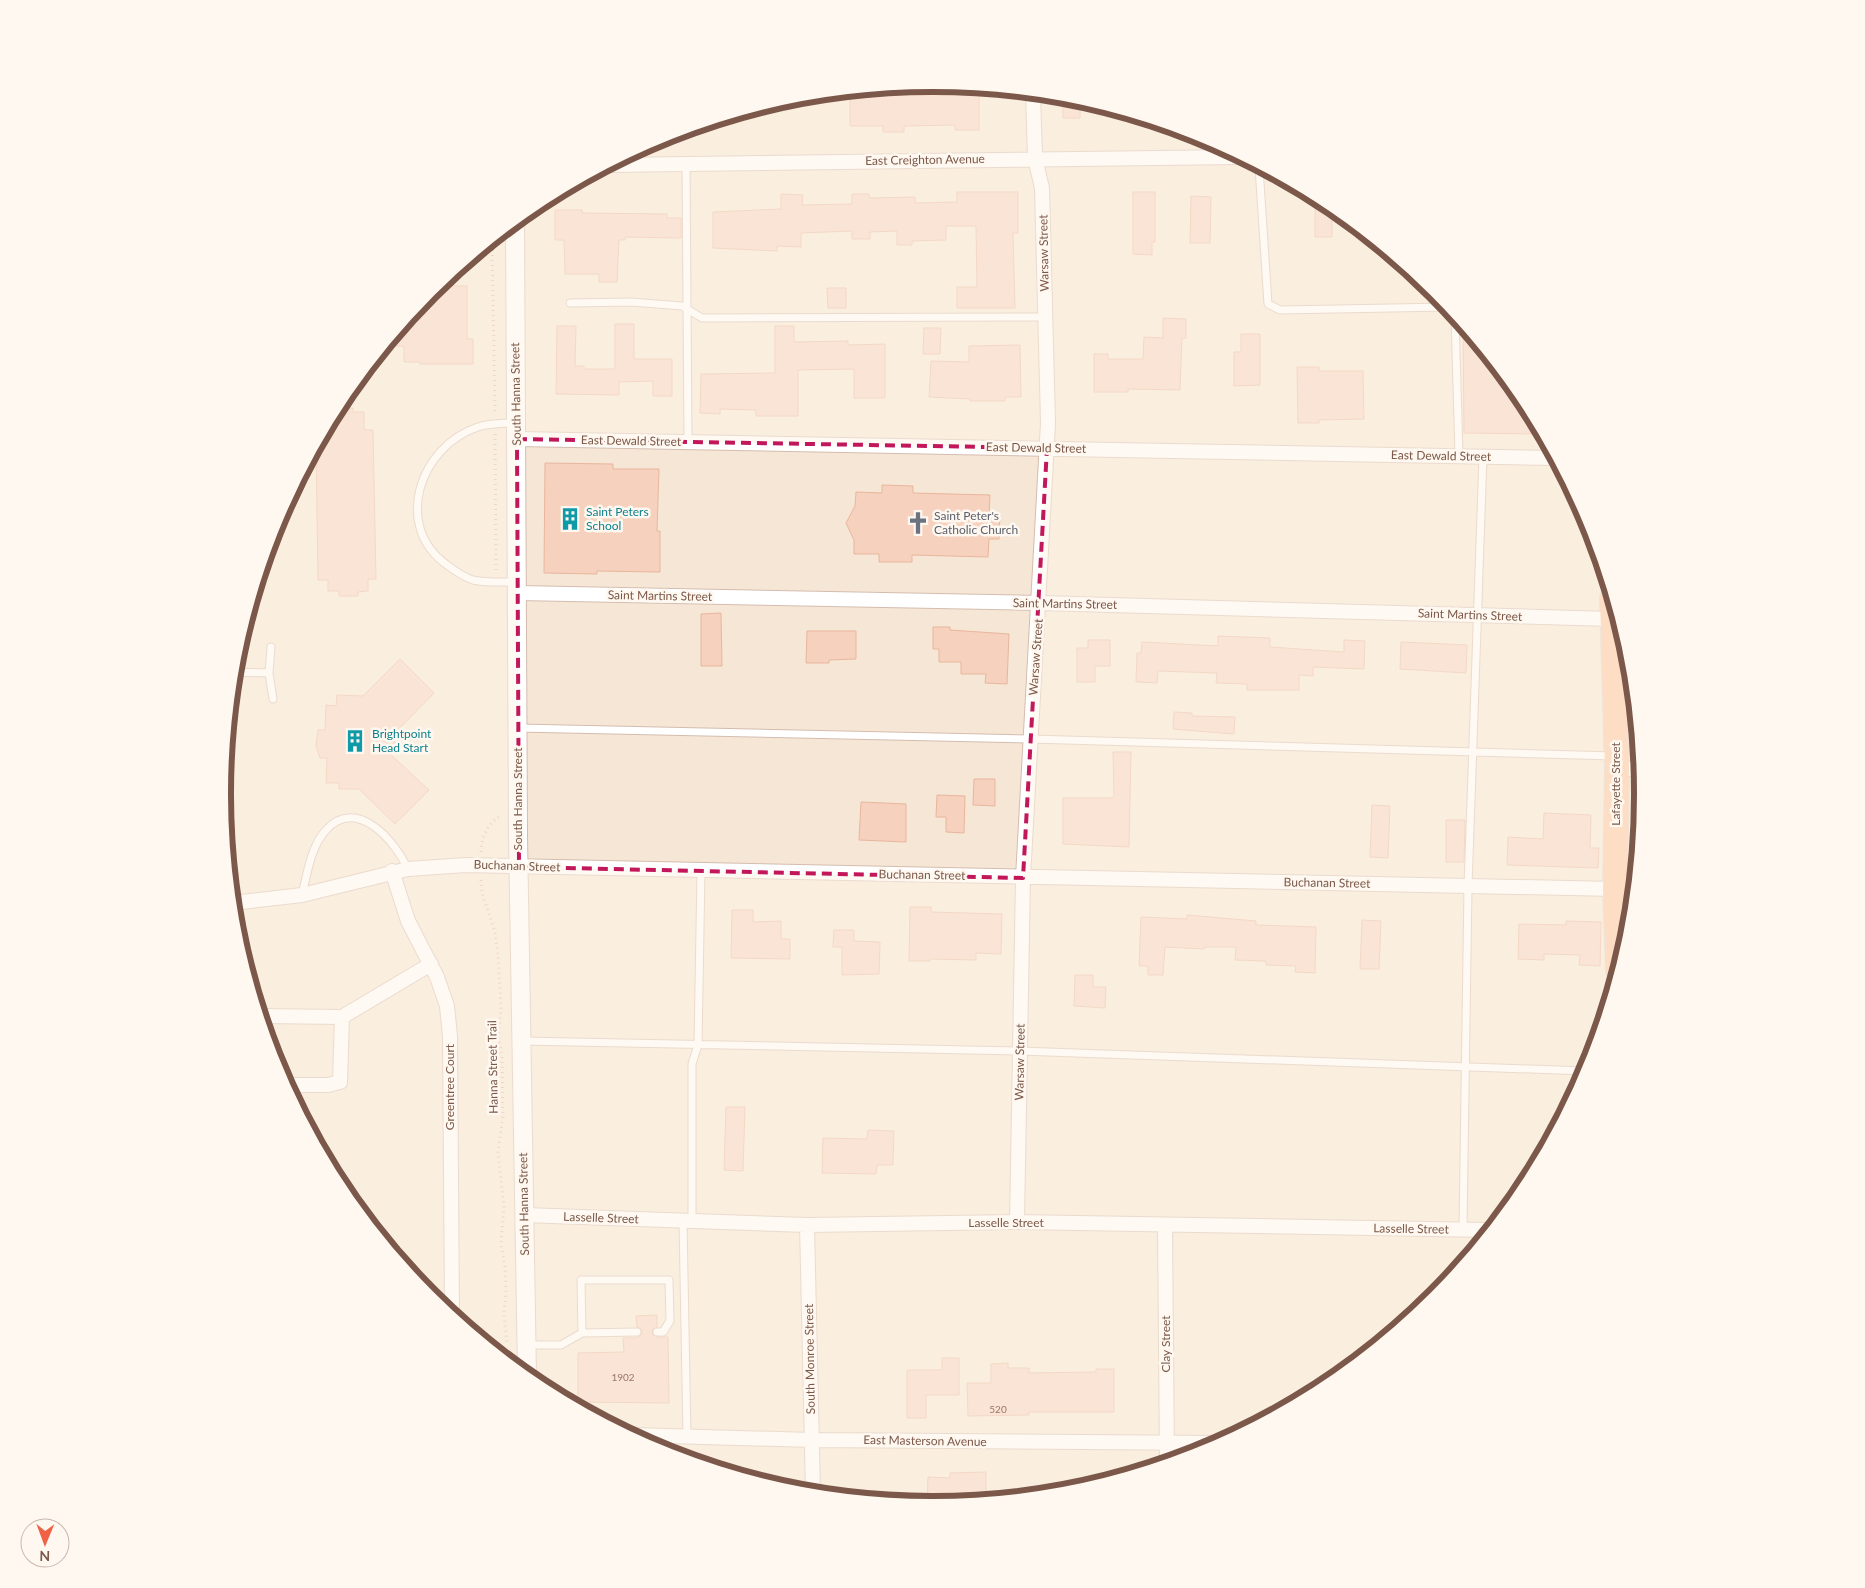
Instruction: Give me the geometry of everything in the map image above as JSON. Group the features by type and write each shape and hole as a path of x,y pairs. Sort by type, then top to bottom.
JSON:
{"highway":[{"name":"Lafayette Street","path":"1612,622 1616,762 1615,889 1617,947"}],"street":[{"name":"Warsaw Street","path":"1017,1222 1023,878 1040,603 1048,423 1042,188 1035,158 1033,100"},
{"name":"East Creighton Avenue","path":"622,165 1035,158 1225,157"},
{"name":"South Hanna Street","path":"514,231 518,588 518,867 527,1366"},
{"name":"East Dewald Street","path":"517,431 688,442 1548,458"},
{"name":"Saint Martins Street","path":"518,588 1479,616 1609,609"},
{"path":"1616,762 1633,767"},
{"name":"Buchanan Street","path":"240,902 302,895 392,871 481,865 1023,878 1615,889"},
{"name":"Greentree Court","path":"392,871 408,921 431,964 446,1006 450,1036 452,1305"},
{"path":"267,1016 342,1016 431,964"},
{"path":"294,1084 328,1085 340,1082 342,1016"},
{"name":"Lasselle Street","path":"524,1214 807,1225 1017,1222 1165,1226 1463,1229 1480,1232"},
{"name":"South Monroe Street","path":"807,1225 813,1485"},
{"name":"Clay Street","path":"1165,1226 1167,1455"},
{"name":"East Masterson Avenue","path":"650,1436 812,1440 1197,1443"}],"lane":[{"path":"686,164 688,442"},
{"path":"1259,174 1268,304 1280,310 1438,307"},
{"path":"570,304 631,302 682,306 702,318 1046,318"},
{"path":"1455,326 1459,456"},
{"path":"517,431 478,427 458,437 433,458 420,486 418,520 421,534 432,551 441,561 459,574 472,580 518,588"},
{"path":"1463,1229 1467,1067 1468,886 1479,616 1483,457"},
{"path":"271,647 269,672 274,698"},
{"path":"242,672 269,672"},
{"path":"518,728 1031,738 1472,752 1616,762"},
{"path":"302,895 316,847 325,830 336,821 347,818 361,820 377,827 400,852 408,869"},
{"path":"687,1437 688,1221 692,1064 698,1045 702,871"},
{"path":"521,1041 1020,1051 1577,1071"},
{"path":"582,1333 581,1280 669,1280 670,1321 663,1332 657,1332"},
{"path":"526,1345 560,1345 582,1333 637,1332"}],"path":[{"name":"Hanna Street Trail","path":"502,814 493,821 484,834 481,865 482,893 495,932 501,1008 498,1037 502,1056 503,1116 498,1152 504,1206 501,1244 506,1292 504,1309 506,1351"}],"highlighted area":[{"path":"517,439 1047,448 1023,878 519,867"}],"shaded area":[{"path":"932,92 1024,99 1114,116 1158,130 1201,146 1283,186 1360,237 1395,267 1429,298 1460,331 1489,367 1516,404 1562,484 1581,526 1610,612 1621,657 1628,702 1634,794 1628,886 1621,931 1597,1019 1581,1062 1562,1104 1540,1145 1516,1184 1460,1257 1429,1290 1360,1351 1283,1402 1243,1423 1201,1442 1114,1472 1069,1482 978,1494 932,1496 841,1489 751,1472 707,1458 664,1442 582,1402 505,1351 470,1321 436,1290 405,1257 376,1221 349,1184 303,1104 284,1062 255,976 244,931 237,886 233,840 231,794 237,702 244,657 268,569 284,526 303,484 325,443 349,404 405,331 436,298 505,237 582,186 622,165 664,146 751,116 796,106 887,94"}],"building":[{"path":"932,92 979,94 979,130 955,130 955,125 904,126 904,132 883,132 883,126 850,126 850,98"},
{"path":"1063,105 1080,108 1080,118 1063,118"},
{"path":"957,192 1018,192 1018,233 1013,233 1015,308 957,308 957,287 977,287 976,226 946,226 946,240 912,241 912,245 897,245 897,231 870,232 870,239 852,239 852,231 801,233 801,247 777,246 777,251 713,248 713,212 781,209 781,194 803,195 802,205 852,204 852,194 869,194 869,198 915,197 915,203 957,202"},
{"path":"1133,192 1155,192 1155,242 1152,242 1152,255 1133,254"},
{"path":"1191,196 1211,197 1210,243 1190,243"},
{"path":"1315,207 1332,218 1332,237 1315,237"},
{"path":"555,210 582,210 582,213 667,214 667,218 681,218 681,238 625,237 625,240 619,240 617,282 599,282 599,274 565,274 564,240 555,240"},
{"path":"452,283 452,286 467,286 467,339 473,339 473,364 420,364 420,362 404,362 404,346 393,346 436,298"},
{"path":"827,288 846,288 846,308 828,308"},
{"path":"1163,318 1186,319 1186,338 1182,338 1180,390 1128,389 1128,392 1094,392 1094,354 1108,354 1108,359 1143,359 1144,337 1163,338"},
{"path":"615,324 634,324 634,359 672,359 672,396 653,396 653,381 619,382 619,395 556,394 557,326 576,326 575,366 584,366 584,369 615,369"},
{"path":"775,326 794,326 794,342 848,341 848,345 885,344 885,398 854,398 854,369 798,370 798,416 756,416 756,410 720,409 720,414 700,413 701,374 775,373"},
{"path":"924,328 941,328 940,354 923,354"},
{"path":"1241,334 1260,334 1260,385 1234,386 1234,352 1241,352"},
{"path":"1463,335 1516,404 1534,434 1464,433"},
{"path":"1020,345 1021,397 1005,397 1005,401 970,401 970,399 929,397 931,361 969,362 969,346"},
{"path":"1297,367 1319,367 1319,371 1363,371 1364,419 1319,420 1319,423 1298,423"},
{"path":"347,408 353,408 353,412 364,412 364,430 373,430 376,579 368,579 368,591 358,592 358,596 339,596 339,591 328,591 328,580 318,580 316,459"},
{"name":"Saint Peters School","path":"545,463 613,464 613,469 659,469 657,531 660,531 660,572 597,571 597,574 544,573"},
{"name":"Saint Peter's Catholic Church","path":"882,485 913,486 913,493 990,495 989,514 1000,514 999,539 989,539 988,557 912,555 912,562 879,562 879,554 854,554 854,540 846,523 855,506 856,492 882,493"},
{"path":"721,613 722,666 701,666 701,614"},
{"path":"933,627 950,627 950,630 1009,634 1007,684 985,683 986,674 961,674 961,662 939,662 939,649 933,649"},
{"path":"807,631 856,631 856,659 829,660 829,663 806,663"},
{"path":"1218,636 1270,638 1270,647 1344,652 1344,640 1365,641 1364,669 1313,667 1313,676 1299,675 1299,690 1247,690 1247,684 1216,683 1217,673 1158,671 1157,683 1136,682 1137,653 1141,653 1142,642 1218,646"},
{"path":"1088,640 1110,640 1110,666 1095,666 1095,682 1077,682 1077,648 1088,648"},
{"path":"1401,642 1467,645 1466,673 1400,669"},
{"name":"Brightpoint Head Start","path":"400,659 434,693 391,737 398,746 390,754 429,790 395,824 359,789 339,789 339,783 326,783 327,758 320,758 316,745 318,730 325,730 326,705 336,706 337,695 363,696"},
{"path":"1174,712 1192,713 1192,716 1235,717 1234,734 1173,729"},
{"path":"1113,752 1131,752 1129,847 1063,844 1063,798 1112,798 1114,796"},
{"path":"974,779 995,779 995,806 973,805"},
{"path":"937,795 965,796 964,833 946,832 946,817 936,817"},
{"path":"861,802 906,804 906,842 859,840"},
{"path":"1372,805 1390,806 1388,858 1370,857"},
{"path":"1544,813 1591,815 1590,848 1599,848 1598,868 1507,865 1508,837 1543,839"},
{"path":"1446,820 1465,820 1464,862 1446,862"},
{"path":"910,907 931,907 931,912 1002,914 1001,954 976,953 976,960 930,959 930,961 909,961"},
{"path":"732,910 753,910 753,922 781,921 781,939 790,939 790,959 731,958"},
{"path":"1187,915 1256,921 1256,925 1316,927 1315,973 1295,972 1296,966 1266,965 1266,961 1235,960 1236,947 1205,947 1204,949 1165,947 1163,975 1148,975 1148,966 1139,966 1141,917 1187,919"},
{"path":"1362,920 1381,921 1379,969 1360,969"},
{"path":"1566,921 1601,922 1600,966 1579,965 1580,955 1544,954 1544,960 1518,959 1519,924 1566,925"},
{"path":"834,930 854,930 854,941 880,942 879,974 842,975 842,947 833,947"},
{"path":"1075,975 1093,975 1093,987 1106,987 1105,1008 1074,1006"},
{"path":"726,1107 745,1107 743,1171 724,1170"},
{"path":"868,1130 894,1131 893,1165 877,1165 876,1174 822,1173 823,1138 867,1139"},
{"path":"657,1315 657,1327 653,1329 652,1334 657,1337 668,1337 669,1403 582,1402 578,1399 578,1353 624,1352 623,1338 637,1338 642,1334 641,1329 637,1327 636,1316"},
{"path":"942,1358 959,1358 959,1395 926,1395 926,1418 907,1418 907,1370 942,1370"},
{"path":"1008,1363 1008,1368 1029,1368 1029,1373 1096,1372 1096,1369 1114,1369 1114,1412 1029,1412 1029,1415 968,1416 967,1383 991,1383 991,1364"},
{"path":"986,1472 986,1493 927,1496 928,1477 950,1478 950,1473"}],"place":[{"name":"Saint Peters School","path":"570,519"},
{"name":"Saint Peter's Catholic Church","path":"918,523"},
{"name":"Brightpoint Head Start","path":"355,741"}]}
